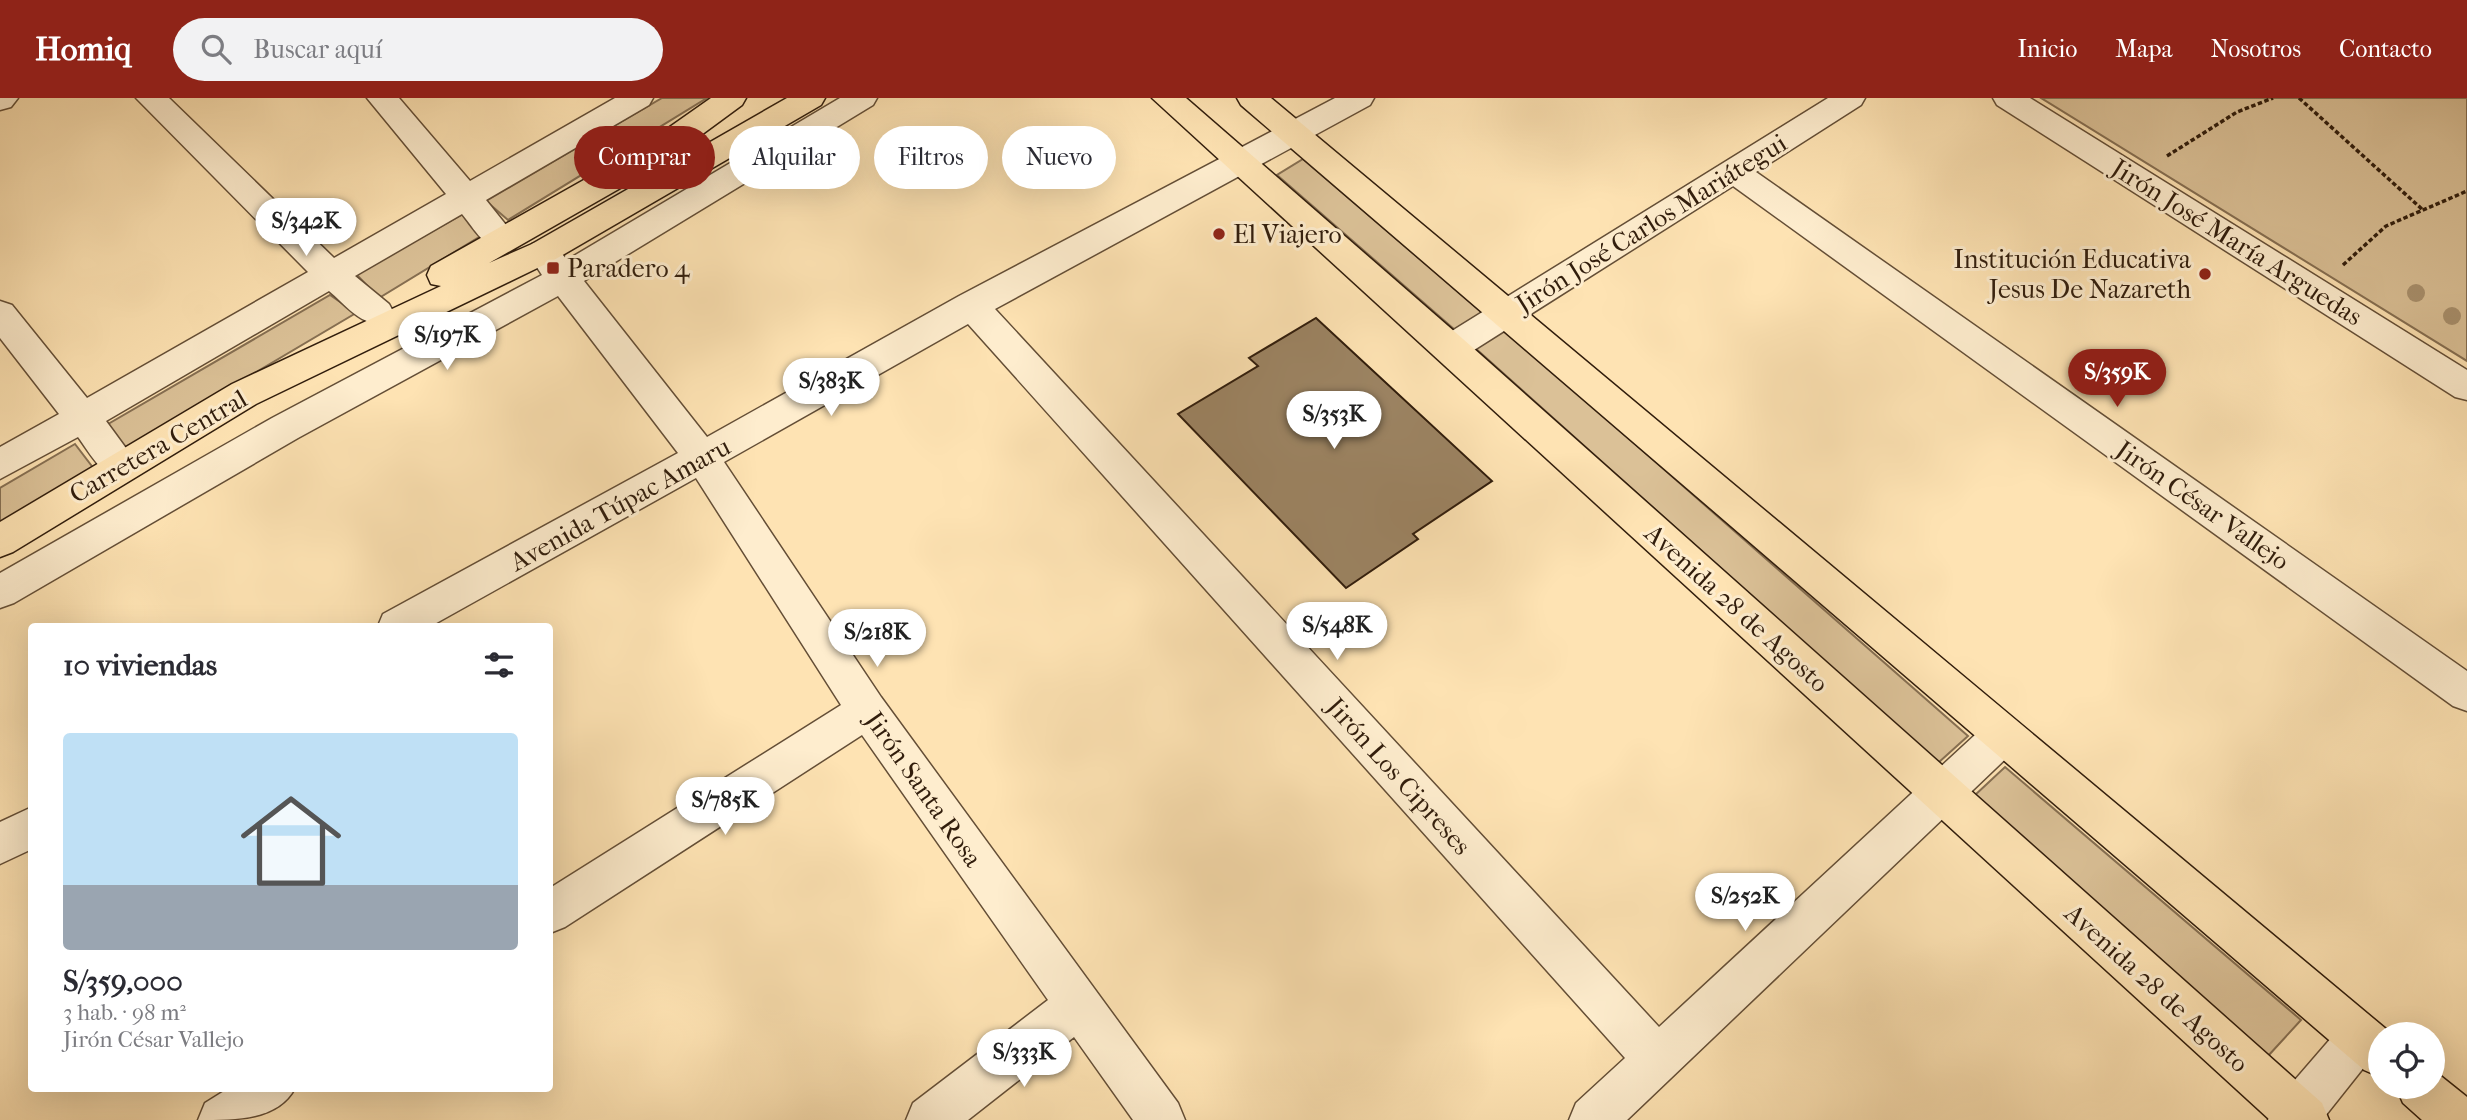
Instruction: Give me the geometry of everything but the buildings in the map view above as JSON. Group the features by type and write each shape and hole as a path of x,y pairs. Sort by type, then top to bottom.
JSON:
{"main road":[{"name":"Carretera Central","path":"692,126 731,98"},
{"path":"715,133 776,98"},
{"name":"Carretera Central","path":"0,541 244,394 320,358 553,266 810,98"},
{"name":"Avenida 28 de Agosto","path":"1167,98 1451,348 2298,1118"},
{"path":"1252,98 2368,1044"},
{"name":"Carretera Central","path":"320,358 377,313 593,189"},
{"path":"2433,1099 2458,1120"}],"street":[{"path":"151,98 331,275 377,313"},
{"path":"382,98 502,240"},
{"path":"0,465 638,98"},
{"path":"0,592 285,428 553,266 862,98"},
{"name":"Avenida Túpac Amaru","path":"403,623 704,459 971,305 1359,98"},
{"name":"Jirón José Carlos Mariátegui","path":"1451,348 1850,98"},
{"name":"Jirón José María Arguedas","path":"2008,98 2467,387"},
{"name":"Jirón César Vallejo","path":"1733,171 2467,693"},
{"name":"Jirón Santa Rosa","path":"553,266 704,459 867,710 1161,1120"},
{"name":"Jirón Los Cipreses","path":"971,305 1658,1060"},
{"path":"0,314 80,418 121,466"},
{"path":"553,910 867,710"},
{"path":"1593,1120 2003,735"},
{"path":"0,844 28,829"},
{"path":"930,1120 1078,1006"},
{"path":"2298,1118 2368,1048"},
{"path":"222,1120 266,1092"}],"path":[{"path":"2134,177 2237,112 2273,98"},
{"path":"2299,98 2423,210"},
{"path":"2314,292 2386,226 2467,191"}],"shaded area":[{"path":"662,98 707,98 661,126 614,126"},
{"path":"2041,98 2467,98 2467,361"},
{"path":"574,150 574,180 508,220 486,201"},
{"path":"1303,159 1483,313 1455,330 1277,175"},
{"path":"465,213 484,234 379,298 356,274"},
{"path":"330,295 356,313 121,452 103,427"},
{"path":"1504,329 1968,736 1938,763 1474,347"},
{"path":"75,444 94,469 0,523 0,488"},
{"path":"2005,767 2301,1020 2268,1056 1974,796"}],"place":[{"name":"El Viajero","path":"1219,234"},
{"name":"Paradero 4","path":"553,268"},
{"name":"Institución Educativa Jesus De Nazareth","path":"2205,274"}]}
